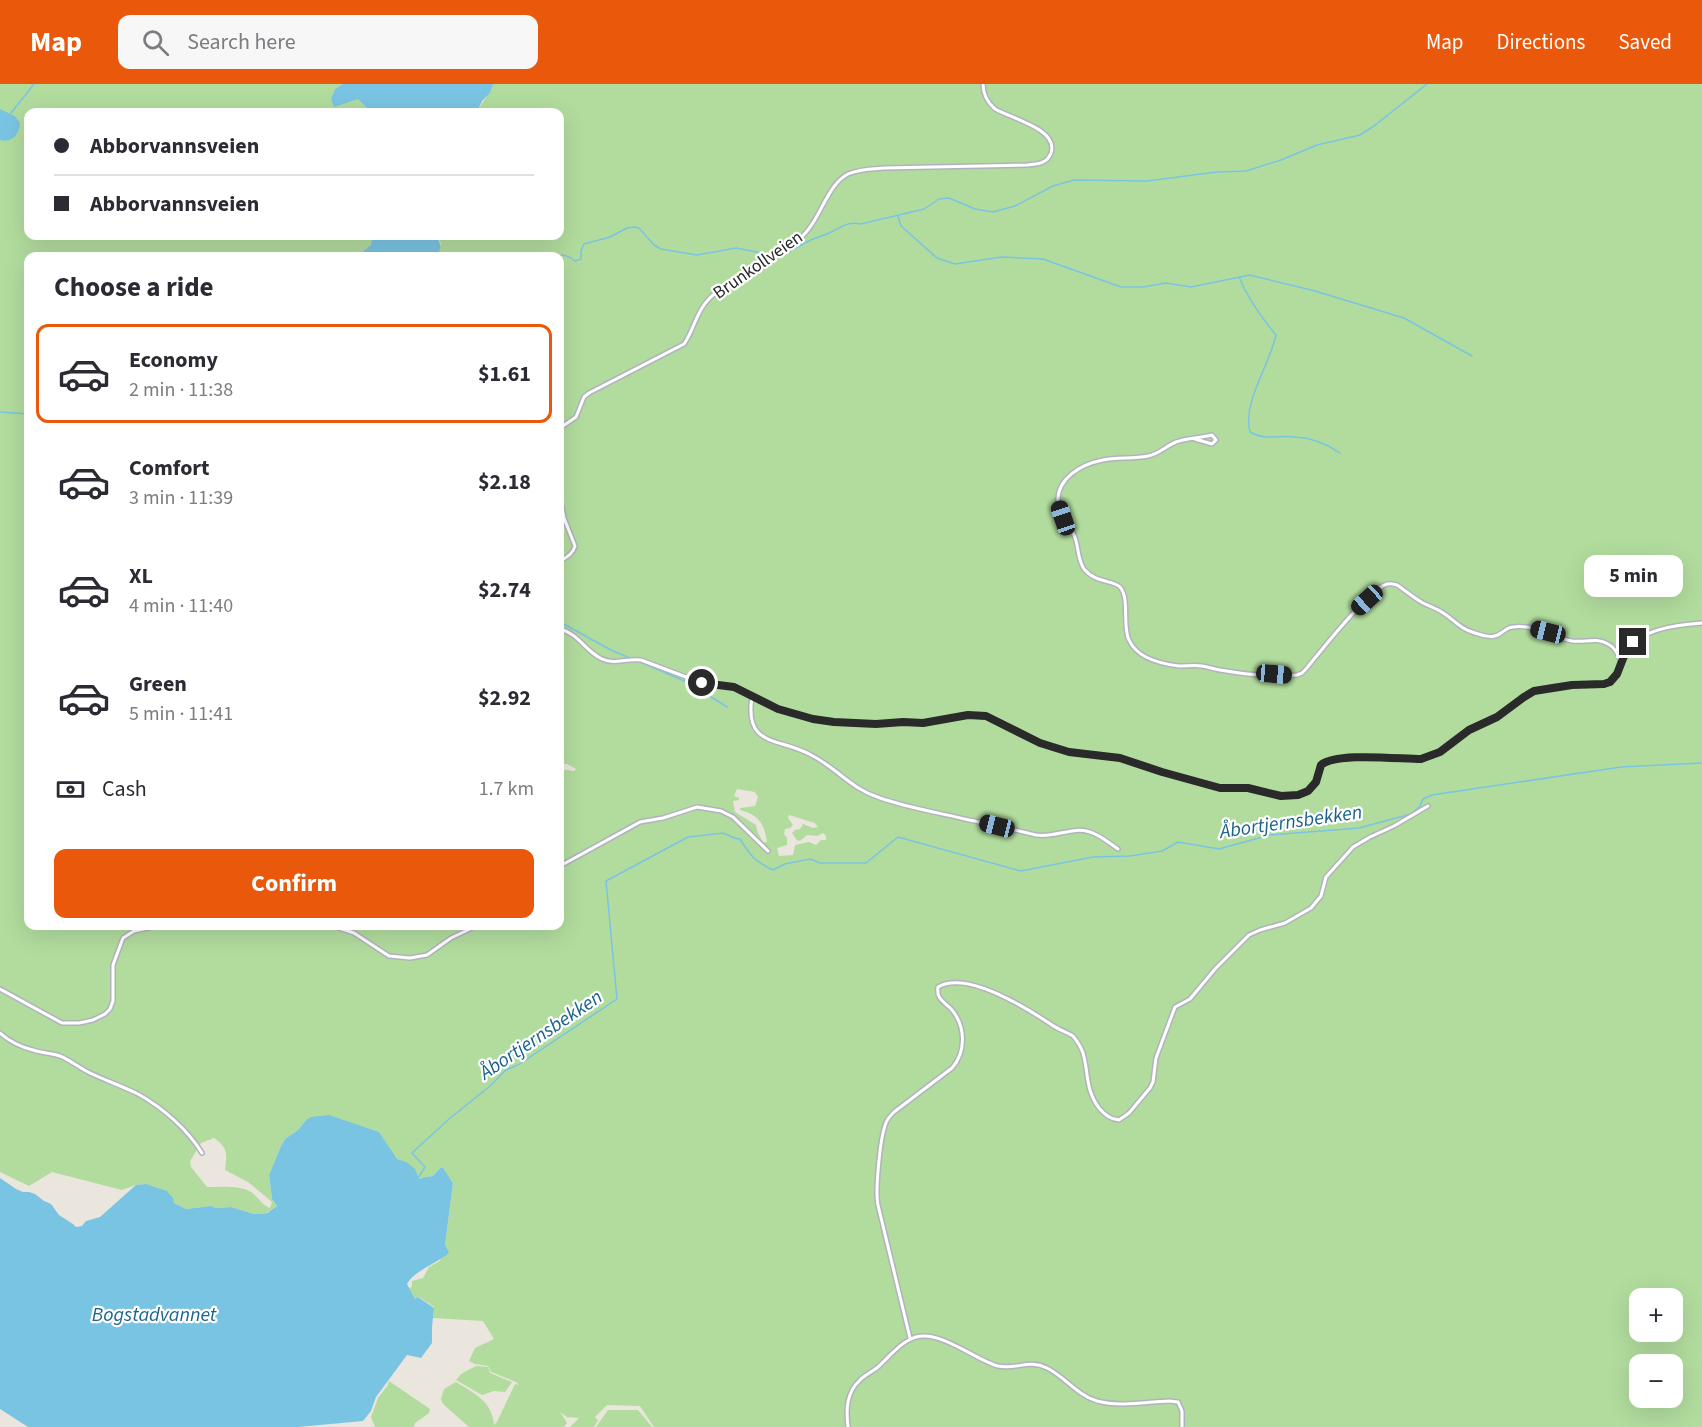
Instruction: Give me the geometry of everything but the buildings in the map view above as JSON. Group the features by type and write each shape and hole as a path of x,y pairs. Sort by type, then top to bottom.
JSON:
{"street":[{"name":"Brunkollveien","path":"564,425 576,417 584,397 589,393 684,344 691,335 699,312 707,300 716,292 762,266 774,255 799,239 815,220 837,184 850,173 863,169 1027,165 1046,161 1050,157 1052,146 1049,138 1037,129 995,109 984,95 983,84"},
{"path":"1195,439 1212,444 1216,440 1212,435 1173,443 1151,455 1093,462 1070,475 1059,490 1058,503 1063,518 1074,535 1083,568 1100,580 1121,588 1126,631 1129,640 1139,653 1171,665 1199,666 1243,674 1297,675 1306,669 1353,612 1380,588 1392,584 1422,603 1440,611 1468,631 1488,637 1496,636 1506,628 1520,626 1580,642 1601,641 1618,653 1621,664"},
{"path":"564,515 575,546 574,551 564,558"},
{"path":"564,630 569,631 593,654 603,660 617,662 631,659 641,660 702,683 734,687 778,709 813,719 876,724 923,723 968,715 986,716 1040,743 1069,752 1120,758 1220,788 1248,788 1281,796 1298,795 1308,791 1316,782 1321,765 1331,759 1364,757 1421,759 1428,757 1440,752 1469,730 1497,717 1534,691 1610,682 1633,642 1643,636 1675,626 1702,623"},
{"path":"752,697 751,720 759,734 815,756 844,779 867,793 926,810 1037,835 1057,835 1074,831 1090,832 1118,849"},
{"path":"910,1338 881,1218 876,1187 887,1121 902,1106 952,1068 961,1052 963,1042 961,1029 952,1011 940,1000 939,987 945,984 963,984 984,989 1012,1001 1073,1036 1083,1054 1086,1078 1092,1096 1104,1114 1109,1118 1119,1120 1129,1113 1153,1082 1156,1058 1175,1007 1192,997 1215,969 1249,935 1285,923 1311,908 1321,896 1326,878 1353,847 1428,806"},
{"path":"564,864 640,822 663,818 698,807 722,811 733,817 768,851"},
{"path":"0,989 62,1023 93,1020 105,1014 113,1001 115,993 113,965 123,938 134,930"},
{"path":"345,930 354,933 389,956 410,958 427,955 450,938 467,930"},
{"path":"0,1034 32,1050 57,1055 85,1071 139,1095 183,1129 202,1153"},
{"path":"848,1427 846,1411 848,1398 860,1380 910,1338 922,1336 945,1341 1000,1366 1030,1364 1042,1366 1055,1372 1086,1396 1108,1404 1178,1402 1182,1411 1182,1427"}],"green space":[{"path":"0,84 343,84 335,89 348,101 358,98 367,108 24,108 24,240 372,240 371,245 362,252 24,252 24,930 564,930 564,770 574,771 576,769 564,764 564,252 438,252 441,243 439,240 564,240 564,108 479,108 493,84 1702,84 1702,1427 654,1427 640,1406 607,1405 595,1417 598,1420 594,1427 570,1427 579,1418 567,1417 560,1412 567,1423 564,1427 469,1427 443,1404 441,1399 444,1389 456,1382 476,1395 490,1410 494,1425 515,1384 519,1385 491,1372 488,1366 469,1361 475,1348 494,1339 483,1321 433,1318 434,1307 419,1297 415,1299 409,1289 412,1281 423,1278 429,1267 440,1261 445,1245 453,1183 443,1169 440,1168 433,1176 419,1179 409,1165 393,1155 379,1132 306,1120 298,1130 285,1139 281,1146 269,1175 272,1199 277,1206 266,1213 254,1214 231,1207 210,1206 186,1209 146,1184 122,1190 52,1172 29,1186 0,1172","holes":["737,789 755,792 758,797 755,806 740,808 740,810 752,814 760,821 767,842 763,842 756,825 735,812 733,801 739,800 734,796","789,815 815,823 818,827 813,828 803,824 800,829 792,833 800,841 807,835 817,836 823,833 826,840 821,840 816,845 809,842 795,845 793,855 779,856 777,848 787,845 785,829 793,825 788,818","214,1138 225,1151 225,1170 248,1182 272,1202 270,1208 251,1192 241,1188 207,1187 191,1167 190,1161 201,1143"]},
{"path":"476,1366 488,1367 490,1373 512,1382 505,1392 494,1391 482,1395 456,1380 461,1374"},
{"path":"389,1381 430,1409 429,1413 415,1423 414,1427 375,1427 371,1417 378,1398"},
{"path":"608,1410 638,1410 652,1427 596,1427"}],"water":[{"path":"343,84 493,84 490,93 479,108 367,108 358,99 334,107 331,99 335,89"},
{"path":"0,109 15,116 20,123 16,134 4,141 0,140"},
{"path":"372,240 438,240 440,249 439,252 362,252 371,245"},
{"name":"Bogstadvannet","path":"329,1115 379,1132 397,1159 415,1169 419,1179 433,1176 440,1168 443,1168 453,1183 445,1245 449,1253 415,1275 407,1284 415,1299 418,1297 434,1308 432,1343 421,1358 407,1355 376,1397 371,1411 363,1421 298,1427 28,1427 0,1409 0,1178 16,1189 35,1194 51,1204 59,1215 76,1227 100,1217 136,1185 146,1184 167,1191 174,1203 186,1209 211,1206 231,1207 254,1214 267,1213 277,1206 272,1199 269,1175 285,1139 311,1117"}],"waterway":[{"path":"11,113 34,84"},
{"path":"776,257 845,225 861,224 924,209 939,199 949,198 975,209 993,212 1015,206 1053,186 1074,180 1147,181 1217,172 1246,171 1317,145 1360,135 1427,84"},
{"path":"898,216 901,226 937,258 955,264 1002,257 1043,259 1121,287 1143,287 1166,283 1191,287 1250,275 1315,291 1404,318 1472,356"},
{"path":"564,256 575,261 581,259 584,244 635,227 639,228 654,245 661,249 697,255 736,248 771,255"},
{"path":"1239,277 1246,293 1276,335 1253,396 1250,408 1250,432 1267,437 1308,439 1325,444 1340,453"},
{"path":"0,412 24,414"},
{"path":"564,624 630,658"},
{"path":"638,661 689,683 727,707"},
{"name":"Åbortjernsbekken","path":"418,1178 425,1167 412,1153 449,1119 506,1070 518,1065 617,999 606,881 688,837 723,833 740,839 754,858 773,870 785,864 810,859 820,863 866,863 898,837 1021,871 1093,857 1130,856 1162,851 1178,842 1219,849 1270,835 1359,828 1411,814 1420,806 1423,799 1432,795 1621,767 1702,763"}],"route":[{"path":"702,683 734,687 778,709 813,719 834,722 923,723 968,715 986,716 1053,748 1080,754 1120,758 1150,769 1220,788 1241,787 1281,796 1298,795 1311,789 1316,782 1321,765 1331,759 1364,757 1421,759 1440,752 1455,739 1497,717 1534,691 1610,682 1617,674 1633,642"}]}
